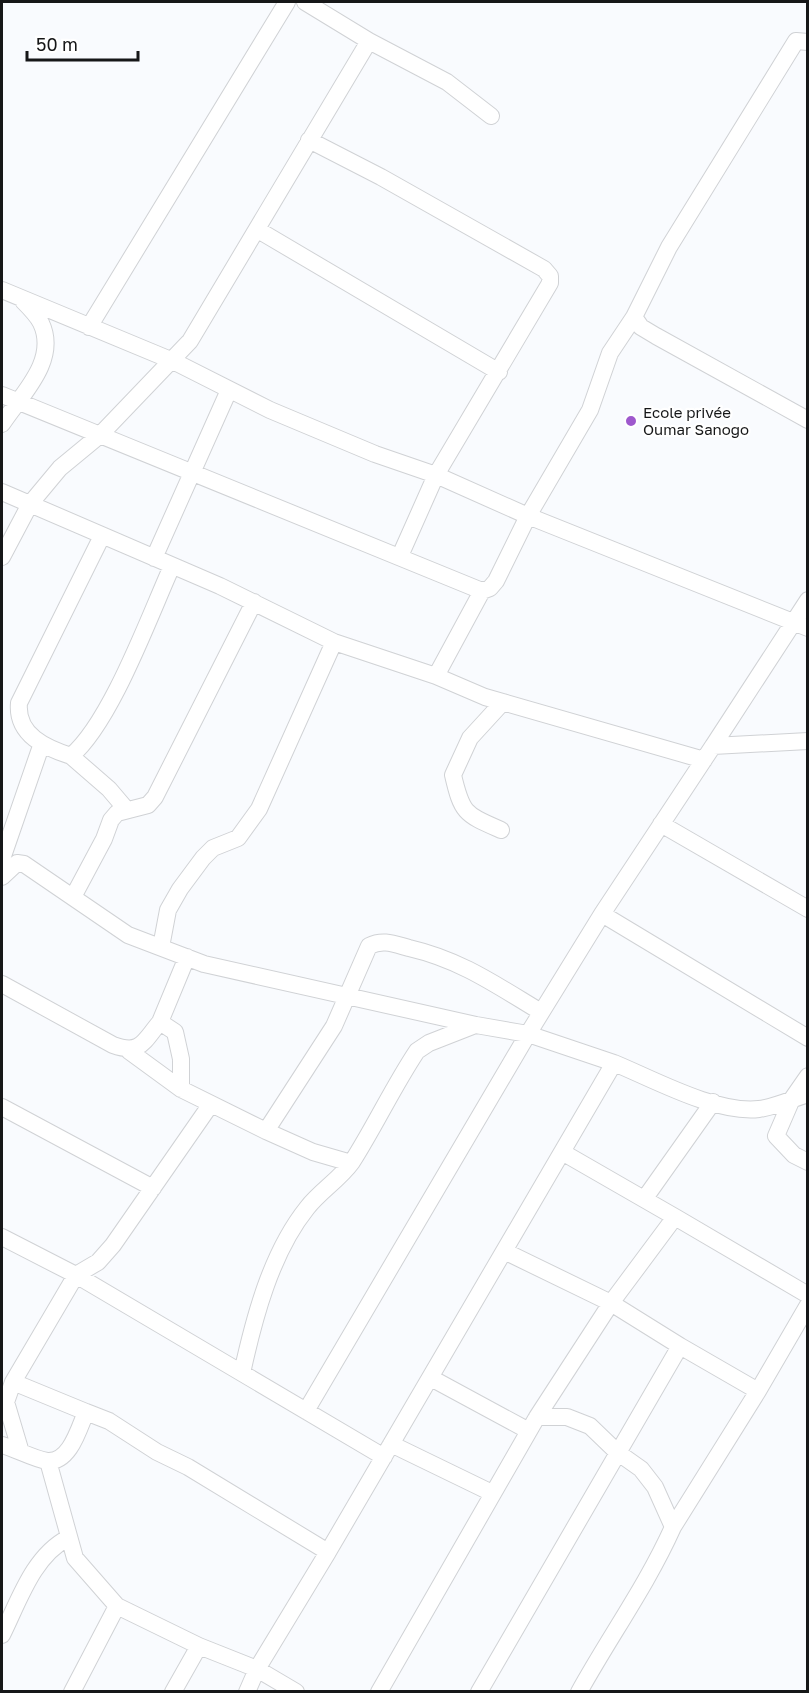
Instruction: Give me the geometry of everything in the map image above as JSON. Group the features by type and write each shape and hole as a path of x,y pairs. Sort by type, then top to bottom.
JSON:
{"street":[{"path":"89,327 287,2"},
{"path":"304,2 369,41 447,82 491,116"},
{"path":"2,557 30,504 60,468 100,435 190,341 369,41"},
{"path":"436,676 482,591 490,588 496,581 528,516 590,410 610,353 634,317 669,247 796,41 807,42"},
{"path":"309,140 447,213 544,269 550,276 550,283 436,475 400,556"},
{"path":"258,230 499,372"},
{"path":"2,290 173,361 270,410 375,454 436,475 528,516 799,626"},
{"path":"2,424 9,398 32,385 40,369 46,343 41,323 22,300"},
{"path":"634,317 641,327 656,336 807,420"},
{"path":"154,558 191,471 230,390"},
{"path":"9,398 482,591"},
{"path":"2,492 254,602 334,642 436,676 503,702 708,753 807,741"},
{"path":"102,536 11,715 41,746 71,756 109,789 126,808"},
{"path":"71,756 85,745 107,707 172,566"},
{"path":"306,1411 541,1012 602,914 708,753 799,626 807,600"},
{"path":"73,897 99,850 111,820 126,808 148,805 154,797 254,602"},
{"path":"161,947 168,910 180,889 213,848 238,838 259,809 334,642"},
{"path":"501,830 473,818 462,809 453,775 470,738 503,702"},
{"path":"2,859 41,746"},
{"path":"661,824 807,909"},
{"path":"2,877 17,863 24,864 128,935 204,964 476,1025 528,1034 614,1062 713,1102 758,1109 800,1096"},
{"path":"602,914 807,1038"},
{"path":"266,1131 334,1026 369,946 384,941 436,954 460,963 541,1012"},
{"path":"129,1051 139,1048 160,1022 187,957"},
{"path":"2,984 113,1046 129,1051 181,1089 313,1152 351,1163"},
{"path":"160,1022 175,1032 181,1059 181,1089"},
{"path":"242,1373 250,1334 287,1236 308,1206 330,1189 351,1163 417,1051 429,1043 476,1025"},
{"path":"247,1692 257,1669 431,1378 614,1062"},
{"path":"807,1076 800,1096 776,1136 794,1155 807,1162"},
{"path":"645,1198 713,1102"},
{"path":"20,1449 4,1400 13,1382 75,1275 98,1262 113,1245 211,1104"},
{"path":"2,1107 153,1188"},
{"path":"562,1152 645,1198 807,1295"},
{"path":"379,1692 533,1424 611,1303 675,1217"},
{"path":"2,1237 75,1275 306,1411 388,1450 492,1494"},
{"path":"504,1251 611,1303 758,1391"},
{"path":"579,1692 647,1579 673,1527 758,1391 807,1305"},
{"path":"479,1692 680,1346"},
{"path":"431,1378 533,1424 567,1417 590,1426 617,1452 641,1469 655,1487 673,1527"},
{"path":"13,1382 109,1421 157,1452 188,1467 328,1552"},
{"path":"2,1445 20,1449 48,1461 58,1459 67,1452 86,1412"},
{"path":"48,1461 75,1558 117,1606 199,1646 257,1669 296,1692"},
{"path":"2,1635 38,1563 56,1544 68,1538"},
{"path":"72,1692 117,1606"},
{"path":"173,1692 199,1646"}],"place":[{"name":"Ecole privée Oumar Sanogo","path":"631,421"}]}
